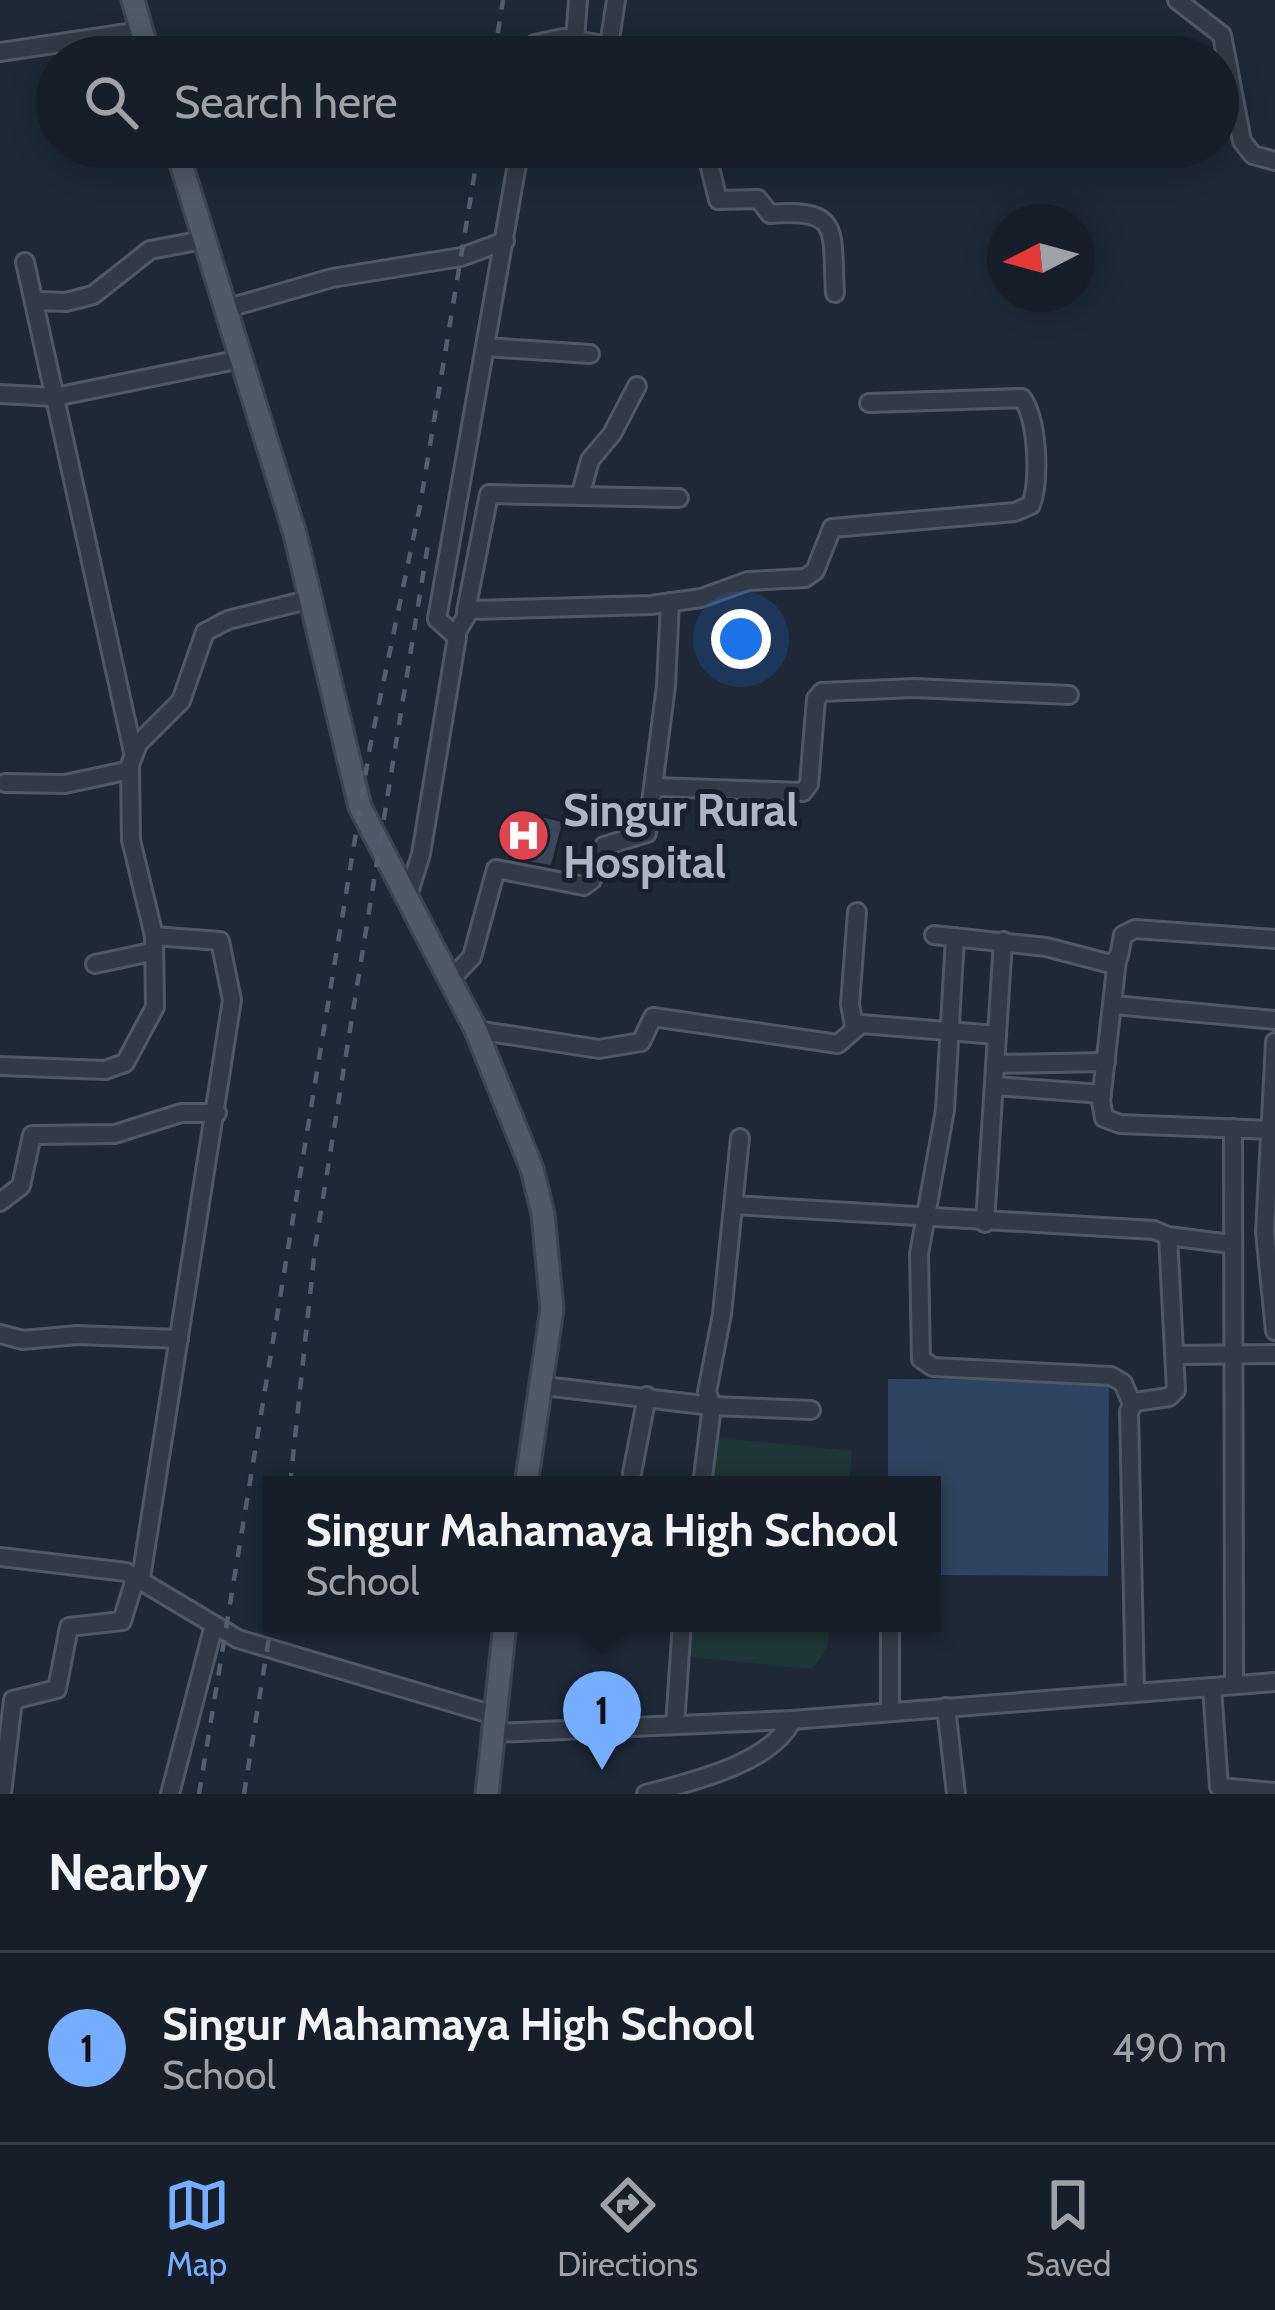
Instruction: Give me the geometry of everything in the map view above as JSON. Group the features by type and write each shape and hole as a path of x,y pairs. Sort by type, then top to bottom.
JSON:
{"main road":[{"path":"133,0 143,36"},
{"path":"182,168 311,599 360,808 476,1030 517,1124 543,1214 552,1309 528,1476"},
{"path":"487,1794 504,1632"}],"street":[{"path":"575,36 578,0"},
{"path":"613,36 616,0"},
{"path":"1177,0 1222,36"},
{"path":"108,36 142,31"},
{"path":"0,52 36,47"},
{"path":"1239,126 1242,142 1253,155 1275,161"},
{"path":"456,633 440,627 437,619 517,168"},
{"path":"710,168 718,200 758,199 770,214 802,211 821,216 830,235 835,293"},
{"path":"37,301 93,296 150,250 203,240"},
{"path":"225,309 332,278 461,257 505,241"},
{"path":"0,1066 120,1067 140,1044 155,1006 153,944 131,839 132,761 25,262"},
{"path":"486,346 590,354"},
{"path":"0,394 56,397 241,359"},
{"path":"581,493 590,460 614,431 637,386"},
{"path":"466,611 670,602 748,581 806,578 815,571 832,527 1015,512 1031,505 1033,446 1029,410 1022,398 869,403"},
{"path":"406,899 430,804 456,633 466,611 489,494 679,498"},
{"path":"5,783 64,784 132,761 181,701 205,632 228,620 311,599"},
{"path":"449,981 472,957 494,871 503,868 588,885 604,846 647,833 670,602"},
{"path":"655,787 803,792 809,784 816,699 827,691 1070,694"},
{"path":"476,1030 599,1049 641,1042 653,1017 838,1044 848,1040 854,1026 850,1004 856,912"},
{"path":"1272,1135 1233,1128 1113,1123 1104,1118 1102,1094 1124,935 1135,929 1275,939"},
{"path":"934,935 1003,941 1107,963 1118,960"},
{"path":"2,1794 2,1763 14,1700 57,1689 69,1627 122,1621 138,1577 232,1000 222,944 205,936 153,944 95,964"},
{"path":"955,937 942,1129 922,1218 917,1324 925,1364 1111,1376 1123,1383 1132,1404 1135,1692"},
{"path":"985,1223 1003,941"},
{"path":"1114,1005 1275,1020"},
{"path":"854,1026 998,1035"},
{"path":"1274,1318 1264,1209 1275,1042"},
{"path":"996,1064 1106,1062"},
{"path":"995,1086 1102,1094"},
{"path":"0,1202 21,1186 30,1136 115,1134 181,1113 217,1112"},
{"path":"1233,1128 1231,1244 1238,1354 1234,1685"},
{"path":"703,1476 712,1406 706,1392 740,1138"},
{"path":"734,1204 1154,1230 1168,1237 1231,1244"},
{"path":"1132,1404 1173,1395 1178,1355 1168,1237"},
{"path":"0,1334 23,1340 179,1340"},
{"path":"1178,1355 1275,1354"},
{"path":"544,1386 712,1406 811,1410"},
{"path":"632,1473 647,1396"},
{"path":"0,1557 138,1577 214,1625 278,1653 496,1725 792,1720 1275,1682"},
{"path":"170,1794 214,1625"},
{"path":"675,1725 681,1632"},
{"path":"890,1632 890,1712"},
{"path":"1212,1687 1219,1787 1275,1792"},
{"path":"946,1707 956,1794"},
{"path":"646,1794 757,1753 784,1735 792,1720"}],"green space":[{"path":"702,1436 852,1451 850,1476 698,1476"},
{"path":"683,1632 830,1632 827,1648 812,1669 680,1656"}],"water":[{"path":"888,1379 1109,1380 1108,1576 941,1575 941,1476 888,1476"}],"building":[{"path":"522,811 564,821 552,867 511,859"}],"railway":[{"path":"497,36 503,0"},
{"path":"199,1794 370,747 420,506 476,168"},
{"path":"291,1476 315,1248 428,544"},
{"path":"244,1794 270,1632"}],"place":[{"name":"Singur Rural Hospital","path":"524,836"},
{"name":"Singur Mahamaya High School","path":"602,1770"}]}
